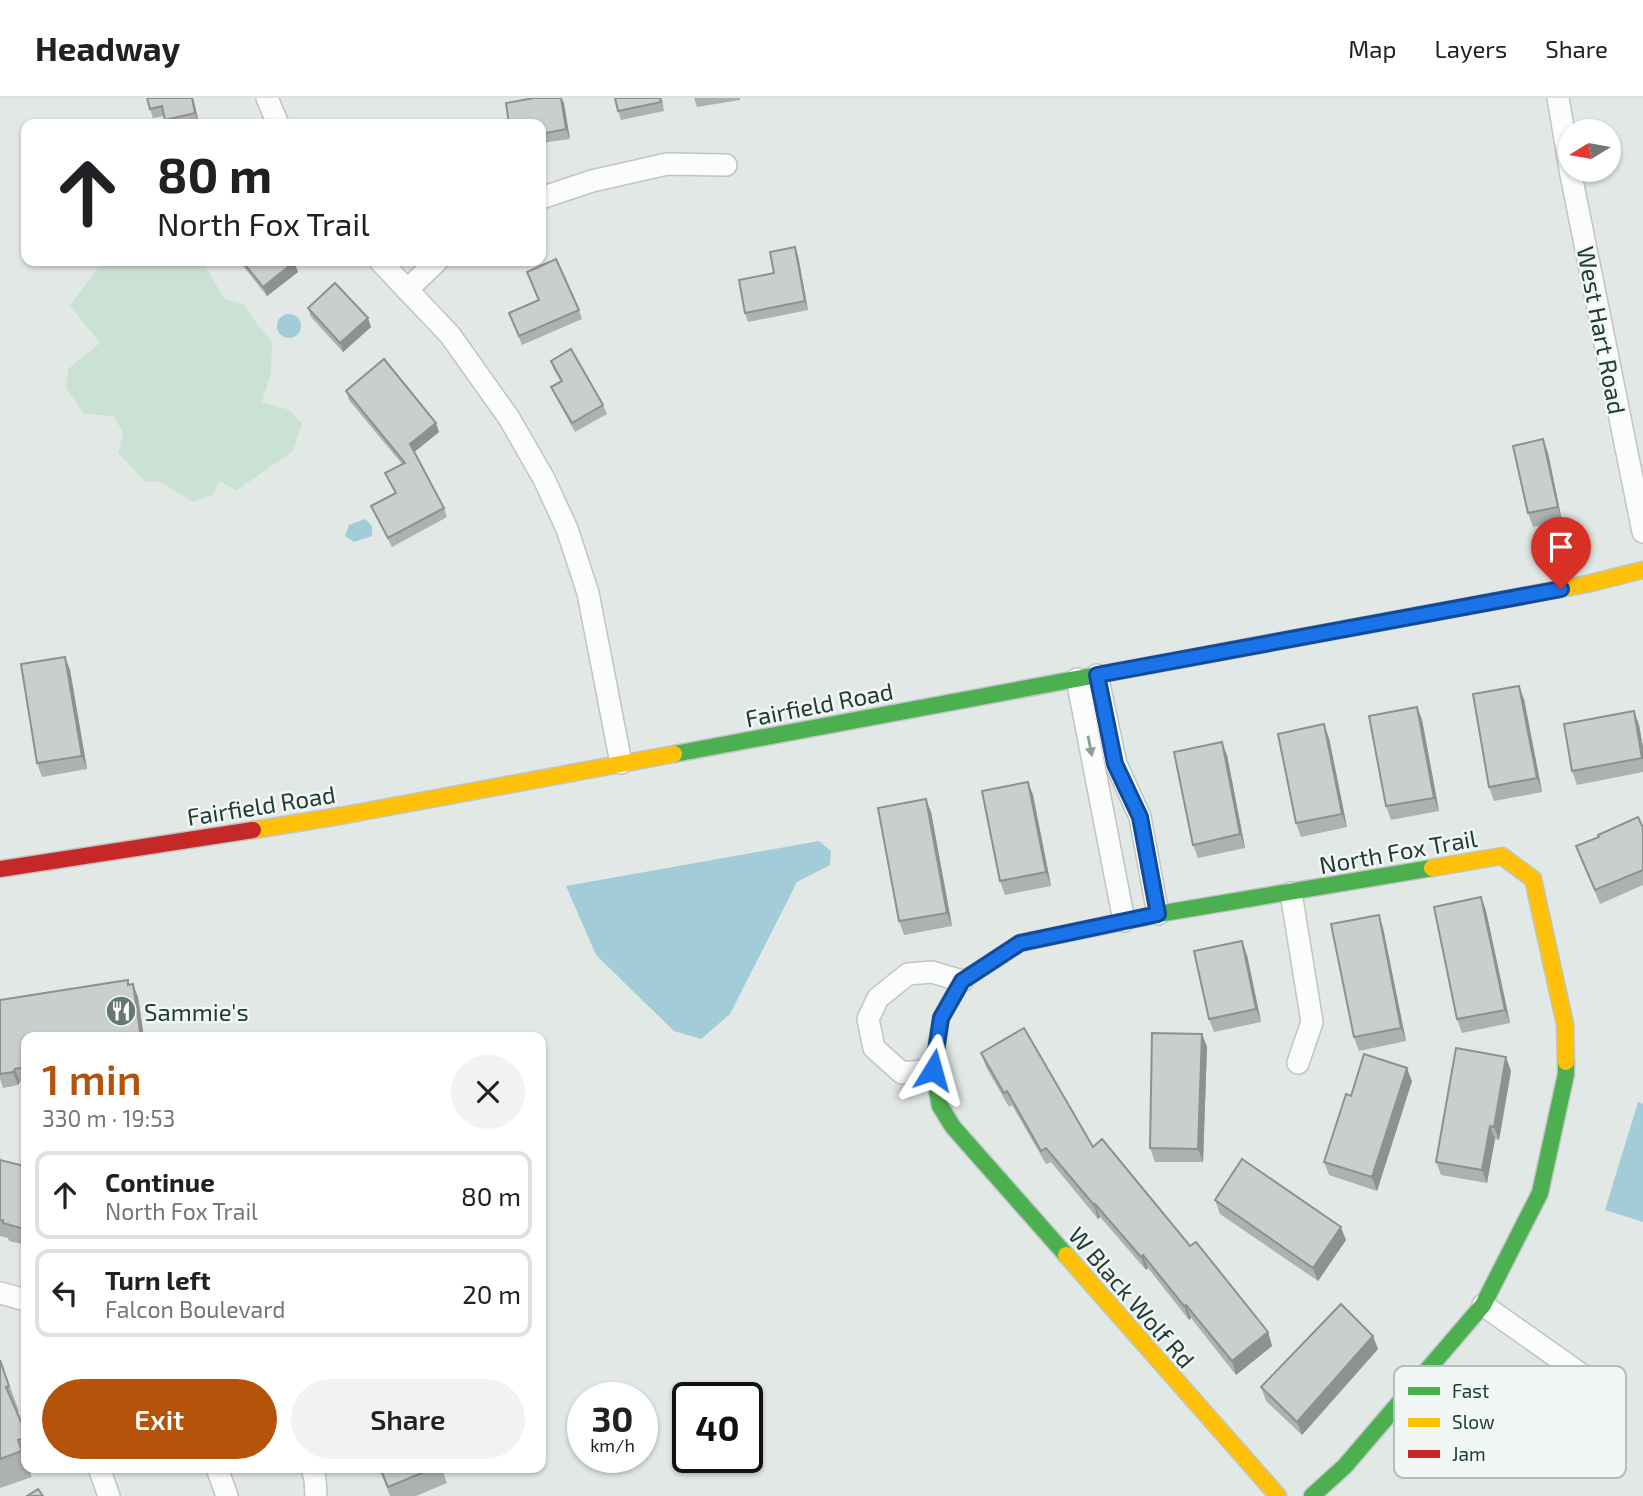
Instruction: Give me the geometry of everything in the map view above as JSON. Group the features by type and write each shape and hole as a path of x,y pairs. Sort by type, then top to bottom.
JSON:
{"street":[{"path":"267,98 276,119"},
{"name":"West Hart Road","path":"1558,98 1562,119"},
{"path":"546,196 592,181 667,164 726,165"},
{"name":"West Hart Road","path":"1573,182 1643,532"},
{"path":"385,266 450,335 509,418 544,479 567,529 588,593 621,764"},
{"path":"407,290 432,266"},
{"name":"Fairfield Road","path":"0,869 340,816 1587,584 1643,570"},
{"path":"1087,677 1115,764 1140,817 1158,914"},
{"path":"1087,677 1117,923"},
{"name":"North Fox Trail","path":"962,981 1020,943 1158,914 1502,856 1533,878 1565,1024 1566,1074 1540,1193 1483,1305 1431,1366"},
{"path":"1291,893 1312,1022 1298,1063"},
{"path":"933,1070 902,1073 874,1048 868,1019 878,998 908,974 932,972 962,981"},
{"name":"W Black Wolf Rd","path":"962,981 941,1018 933,1070 940,1106 953,1127 1278,1496"},
{"path":"0,1293 21,1299"},
{"path":"1483,1305 1570,1366"},
{"name":"North Fox Trail","path":"1312,1496 1345,1466 1394,1409"},
{"path":"101,1473 109,1496"},
{"path":"219,1473 227,1496"},
{"path":"313,1473 316,1496"}],"green space":[{"path":"99,266 206,266 224,299 244,304 258,326 272,341 271,373 262,402 290,410 302,424 292,452 237,490 219,481 213,495 193,502 160,482 146,482 118,453 123,433 114,416 84,414 66,388 68,369 100,343 70,306"}],"water":[{"path":"289,314 297,318 301,326 297,334 289,338 281,334 277,326 281,318"},
{"path":"365,519 372,526 372,536 354,542 345,536 349,525"},
{"path":"819,841 831,851 830,865 797,882 730,1014 701,1039 674,1031 596,955 566,886"},
{"path":"1638,1102 1643,1104 1643,1222 1605,1210"}],"building":[{"path":"147,98 192,98 195,113 165,119 162,106 150,109"},
{"path":"534,98 561,98 566,129 546,133 546,119 508,119 506,103"},
{"path":"615,98 660,98 661,102 618,111"},
{"path":"795,247 805,301 745,313 739,280 774,273 770,252"},
{"path":"556,259 579,310 519,336 509,313 539,300 527,272 546,266"},
{"path":"246,266 289,266 263,287"},
{"path":"335,283 368,318 340,343 308,308"},
{"path":"571,349 603,405 572,423 551,387 562,381 551,361"},
{"path":"384,359 436,423 410,444 444,508 388,538 371,506 396,493 385,473 405,463 346,391"},
{"path":"1543,439 1558,507 1528,513 1513,446"},
{"path":"65,657 82,756 37,763 21,664"},
{"path":"1519,686 1537,778 1489,787 1473,694"},
{"path":"1417,707 1434,798 1386,806 1369,716"},
{"path":"1634,711 1642,758 1572,771 1564,724"},
{"path":"1324,724 1342,814 1296,823 1278,734"},
{"path":"1222,742 1240,834 1193,845 1174,752"},
{"path":"1028,782 1046,872 1000,881 982,791"},
{"path":"926,799 947,913 899,921 878,808"},
{"path":"1638,817 1643,828 1643,870 1595,890 1576,846"},
{"path":"1481,897 1505,1010 1457,1019 1434,907"},
{"path":"1379,915 1401,1028 1354,1037 1331,924"},
{"path":"1242,941 1256,1009 1209,1019 1194,951"},
{"path":"128,980 128,985 133,984 140,1032 21,1032 21,1068 0,1074 0,1000"},
{"path":"1024,1028 1093,1147 1102,1139 1190,1246 1196,1242 1268,1332 1232,1361 1143,1255 1141,1257 1046,1148 1041,1151 1007,1091 1004,1093 981,1053"},
{"path":"1152,1033 1202,1034 1198,1149 1150,1148"},
{"path":"1456,1048 1506,1057 1494,1127 1490,1126 1482,1170 1436,1162"},
{"path":"1364,1054 1407,1068 1372,1177 1324,1162 1346,1094 1351,1096"},
{"path":"1242,1159 1341,1227 1313,1268 1215,1200"},
{"path":"0,1160 21,1165 21,1228 0,1220"},
{"path":"1341,1304 1373,1336 1297,1422 1261,1387"},
{"path":"0,1360 9,1386 6,1387 21,1422 21,1439 18,1440 21,1451 0,1459"},
{"path":"382,1473 422,1473 388,1487"},
{"path":"38,1489 43,1496 27,1496"}],"traffic: fast":[{"path":"674,754 1178,660"},
{"path":"1066,1255 953,1127 940,1106 933,1070 941,1018 962,981 1020,943 1164,913 1432,868"},
{"path":"1431,1366 1483,1305 1540,1193 1566,1074 1566,1062"},
{"path":"1312,1496 1345,1466 1394,1409"}],"traffic: slow":[{"path":"1178,660 1587,584 1643,570"},
{"path":"253,830 674,754"},
{"path":"1432,868 1502,856 1533,879 1565,1024 1566,1062"},
{"path":"1066,1255 1278,1496"}],"traffic: jam":[{"path":"0,869 253,830"}],"place":[{"name":"Sammie's","path":"121,1011"}],"route":[{"path":"933,1070 941,1018 962,981 1020,943 1158,914 1140,817 1115,764 1097,675 1561,589"}]}
